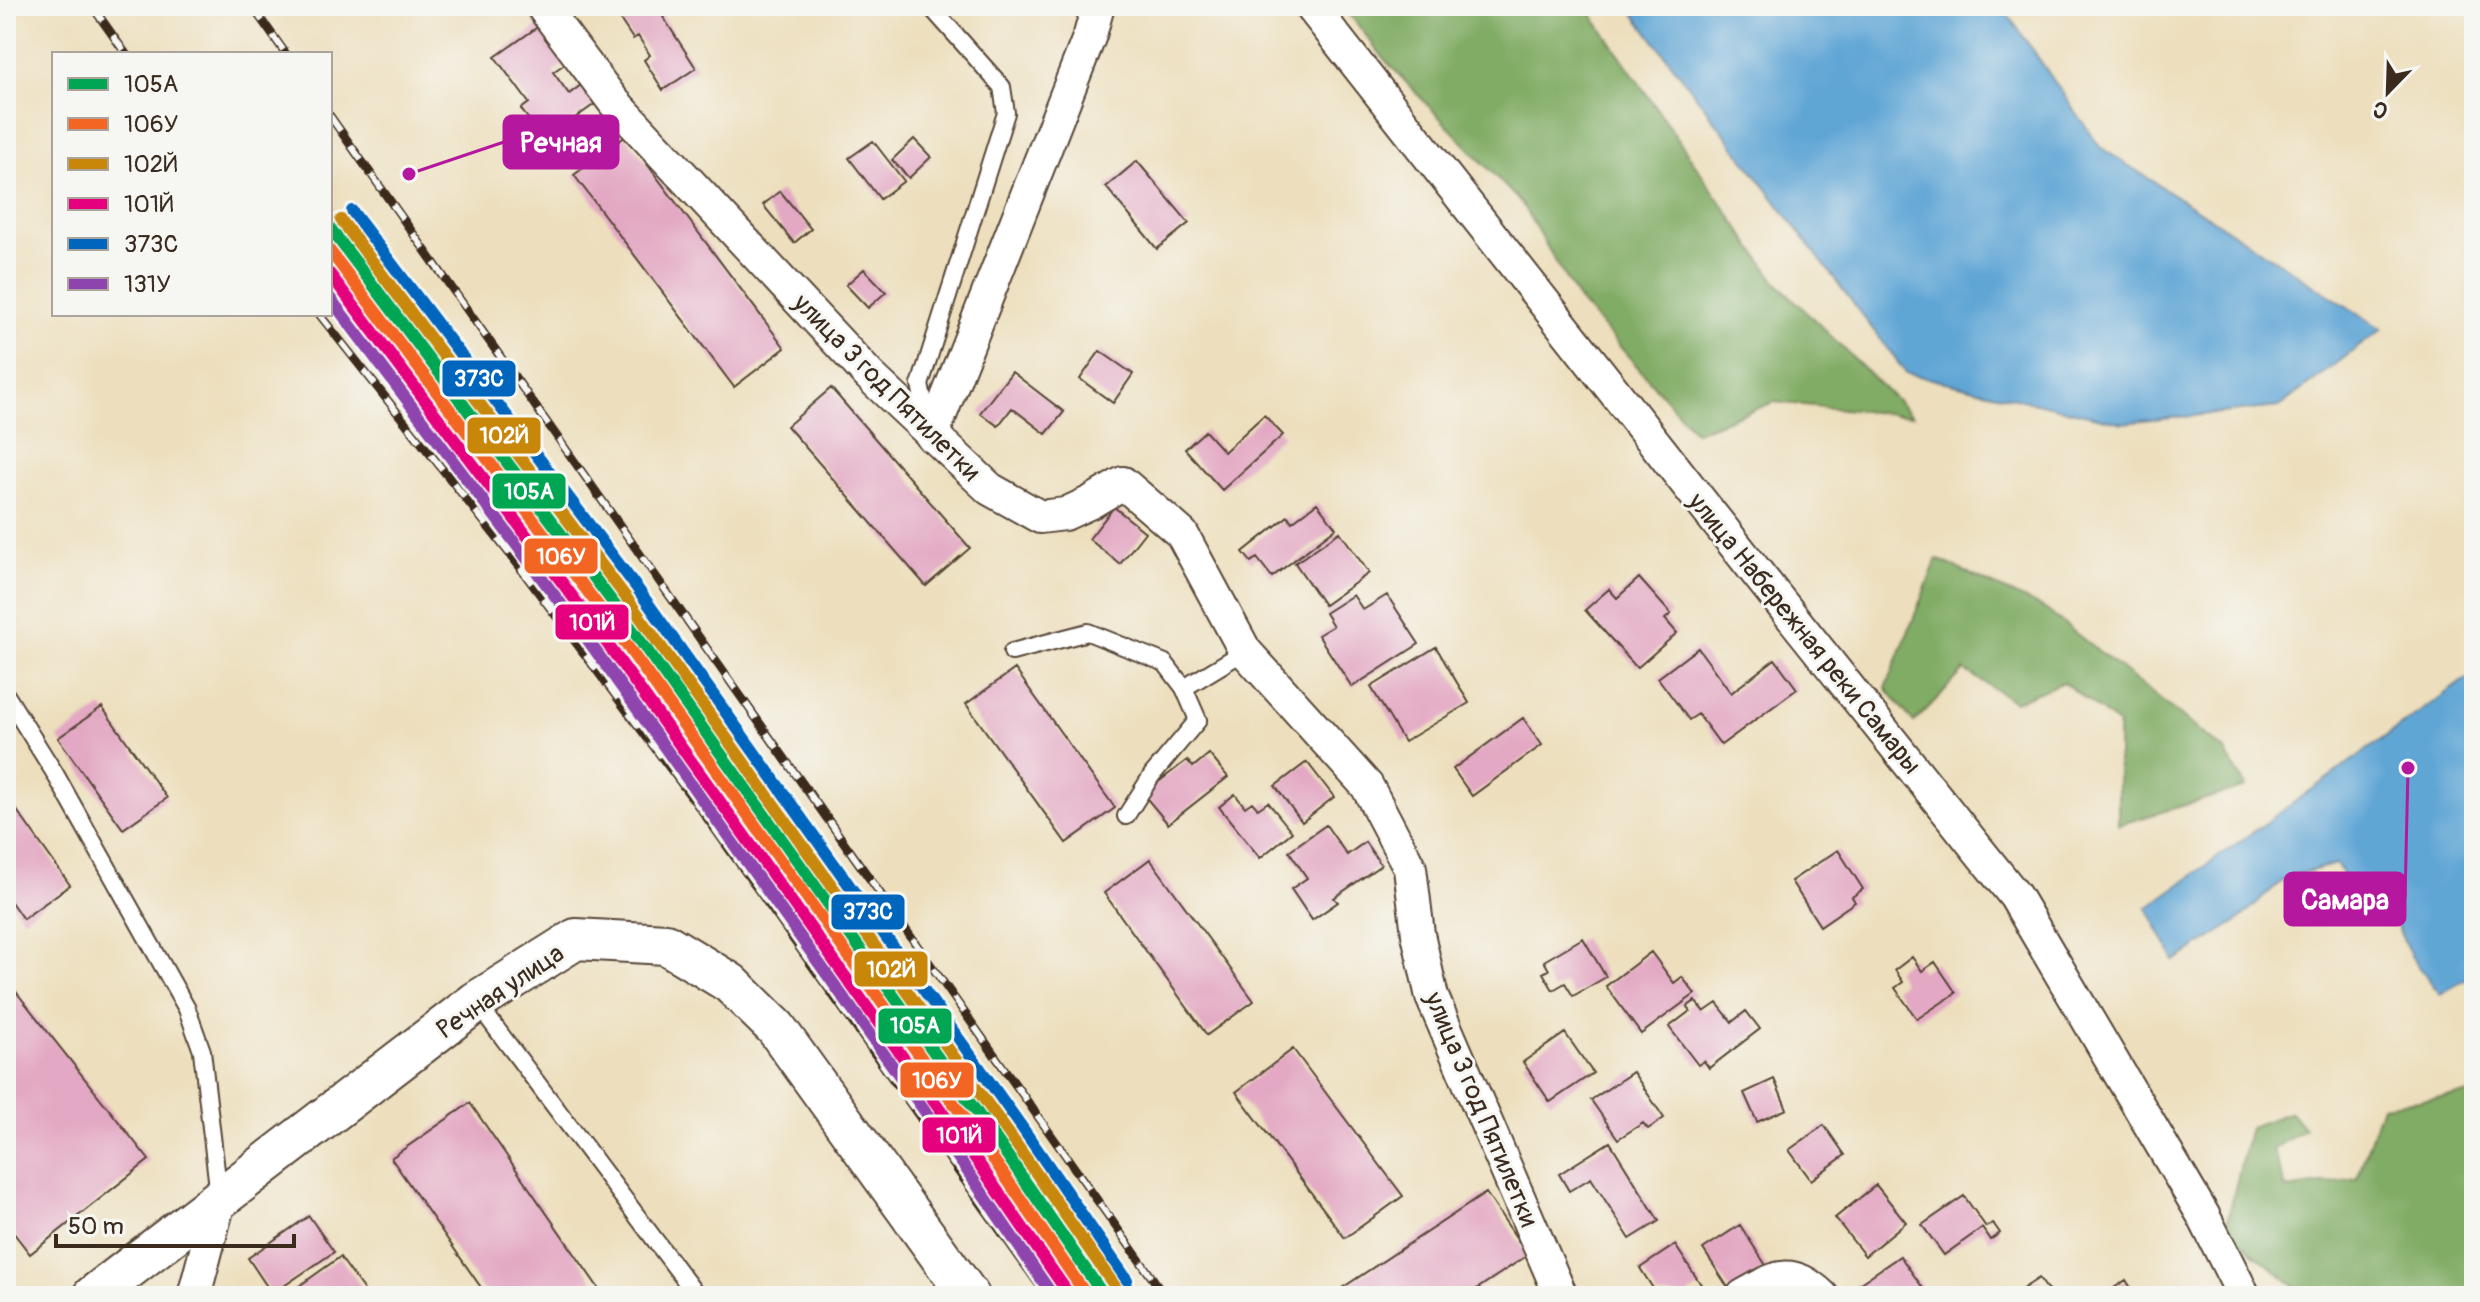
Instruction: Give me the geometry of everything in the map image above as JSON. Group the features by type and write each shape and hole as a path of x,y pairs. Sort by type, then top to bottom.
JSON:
{"street":[{"name":"улица 3 год Пятилетки","path":"542,6 614,102 869,375 990,489 1040,517 1065,514 1123,483 1182,534 1245,651 1367,786 1410,868 1418,934 1432,997 1561,1296"},
{"path":"932,436 1090,35 1098,6"},
{"name":"улица Набережная реки Самары","path":"1311,6 2015,896 2203,1215 2244,1296"},
{"name":"Речная улица","path":"93,1296 476,1002 576,939 666,944 730,983 776,1028 969,1296"},
{"path":"194,1296 219,1202"},
{"path":"1743,1296 1777,1277 1802,1279 1822,1296"}],"lane":[{"path":"930,6 1002,87 1006,113 920,385 932,436"},
{"path":"1012,652 1088,632 1165,663 1184,688 1198,720 1152,775 1126,816"},
{"path":"1184,688 1245,651"},
{"path":"6,695 54,772 187,1009 202,1051 219,1202"},
{"path":"476,1002 697,1296"}],"green space":[{"path":"1343,6 1586,6 1776,282 1912,416 1774,402 1695,432 1577,298 1522,204 1386,61"},
{"path":"1937,559 2045,609 2224,750 2246,787 2118,825 2118,724 2063,682 2015,702 1964,670 1914,723 1886,688"},
{"path":"2474,1093 2474,1296 2307,1296 2225,1230 2250,1127 2291,1112 2305,1129 2273,1149 2286,1189 2357,1179 2382,1105"}],"water":[{"path":"1628,6 2002,6 2100,147 2382,329 2279,407 2123,423 1906,373"},
{"path":"2474,673 2474,975 2440,994 2411,956 2375,879 2354,888 2336,864 2285,878 2236,922 2175,961 2147,908"}],"building":[{"path":"617,6 656,6 696,68 663,90 644,60 650,55 638,36 633,39 613,9"},
{"path":"542,24 569,61 553,72 569,94 585,82 599,101 544,140 521,109 529,103 495,57"},
{"path":"626,136 785,348 734,387 574,175"},
{"path":"914,139 931,157 909,178 892,160"},
{"path":"873,141 904,181 880,199 849,158"},
{"path":"1137,161 1189,223 1157,249 1106,187"},
{"path":"780,191 811,229 794,243 763,205"},
{"path":"864,269 886,292 868,308 846,285"},
{"path":"1100,351 1133,374 1113,403 1080,379"},
{"path":"1012,372 1064,412 1046,434 1012,408 998,426 980,413"},
{"path":"831,388 970,548 926,586 787,426"},
{"path":"1264,415 1283,435 1222,490 1185,449 1205,431 1224,452"},
{"path":"1317,503 1336,528 1272,577 1257,558 1251,562 1243,552 1288,516 1292,522"},
{"path":"1114,507 1145,532 1120,564 1089,539"},
{"path":"1340,532 1369,573 1324,605 1295,563"},
{"path":"1639,578 1671,614 1665,619 1677,633 1637,668 1585,610 1609,589 1617,598"},
{"path":"1353,595 1363,610 1387,595 1419,644 1352,687 1318,635 1333,626 1325,613"},
{"path":"1436,647 1469,703 1404,742 1371,687"},
{"path":"1698,648 1731,693 1775,659 1797,689 1721,745 1698,714 1689,720 1658,678"},
{"path":"1015,669 1115,808 1066,843 966,704"},
{"path":"102,707 167,798 123,829 58,738"},
{"path":"1523,718 1542,745 1472,796 1453,769"},
{"path":"1209,754 1228,777 1168,824 1143,794 1187,760 1193,767"},
{"path":"1307,762 1334,797 1302,822 1275,786"},
{"path":"1235,794 1245,807 1252,802 1258,809 1268,802 1292,832 1260,858 1219,807"},
{"path":"6,795 70,885 23,919 6,895"},
{"path":"1326,825 1347,855 1365,842 1381,865 1334,898 1338,902 1312,920 1291,889 1307,878 1289,851"},
{"path":"1838,850 1863,889 1852,897 1855,902 1820,926 1791,881"},
{"path":"1150,859 1254,1001 1207,1035 1104,893"},
{"path":"1583,938 1606,977 1573,996 1565,983 1553,990 1543,973 1549,970 1544,961"},
{"path":"1651,952 1674,983 1682,977 1695,994 1641,1034 1606,986"},
{"path":"1912,957 1922,971 1935,962 1956,993 1917,1019 1895,988 1903,982 1895,970"},
{"path":"6,979 149,1160 30,1254 6,1223"},
{"path":"1695,1001 1704,1012 1717,1003 1732,1022 1746,1011 1760,1029 1709,1068 1704,1061 1698,1065 1669,1027 1690,1011 1687,1007"},
{"path":"1565,1033 1593,1073 1550,1102 1523,1062"},
{"path":"1293,1049 1403,1196 1345,1238 1236,1092"},
{"path":"1633,1072 1664,1118 1648,1129 1643,1123 1618,1139 1591,1100"},
{"path":"1774,1079 1787,1109 1757,1122 1744,1093"},
{"path":"470,1103 604,1296 487,1296 391,1158"},
{"path":"1824,1125 1845,1155 1811,1180 1789,1150"},
{"path":"1610,1142 1659,1221 1630,1239 1591,1178 1569,1191 1559,1174"},
{"path":"1876,1185 1906,1222 1865,1256 1835,1218"},
{"path":"1486,1193 1528,1255 1466,1296 1330,1296"},
{"path":"1964,1196 1986,1227 1993,1223 2000,1233 1990,1240 1982,1228 1944,1255 1922,1225"},
{"path":"309,1216 334,1252 272,1294 248,1258"},
{"path":"1740,1225 1767,1267 1731,1292 1703,1249"},
{"path":"1675,1245 1702,1286 1687,1296 1658,1296 1640,1268"},
{"path":"1900,1256 1923,1288 1912,1296 1863,1296 1856,1286"},
{"path":"340,1257 368,1296 285,1296"},
{"path":"2039,1278 2052,1296 2012,1296"},
{"path":"2126,1280 2136,1296 2102,1296"}],"railway":[{"path":"92,6 125,52"},
{"path":"252,6 285,52"},
{"path":"332,119 1165,1296"},
{"path":"321,316 528,577"},
{"path":"521,569 702,811 1047,1296"},
{"path":"612,673 738,818"}],"transit line":[{"name":"373C","path":"352,211 637,588 1021,1126 1127,1280"},
{"name":"102Й","path":"341,220 625,596 1116,1288"},
{"name":"105А","path":"332,231 614,604 998,1142 1104,1296"},
{"name":"106У","path":"332,254 603,612 987,1150 1087,1296"},
{"name":"101Й","path":"332,277 591,621 1070,1296"},
{"name":"131У","path":"332,301 580,629 964,1166 1053,1296"}],"place":[{"name":"Речная","path":"409,174"},
{"name":"Самара","path":"2408,768"}]}
